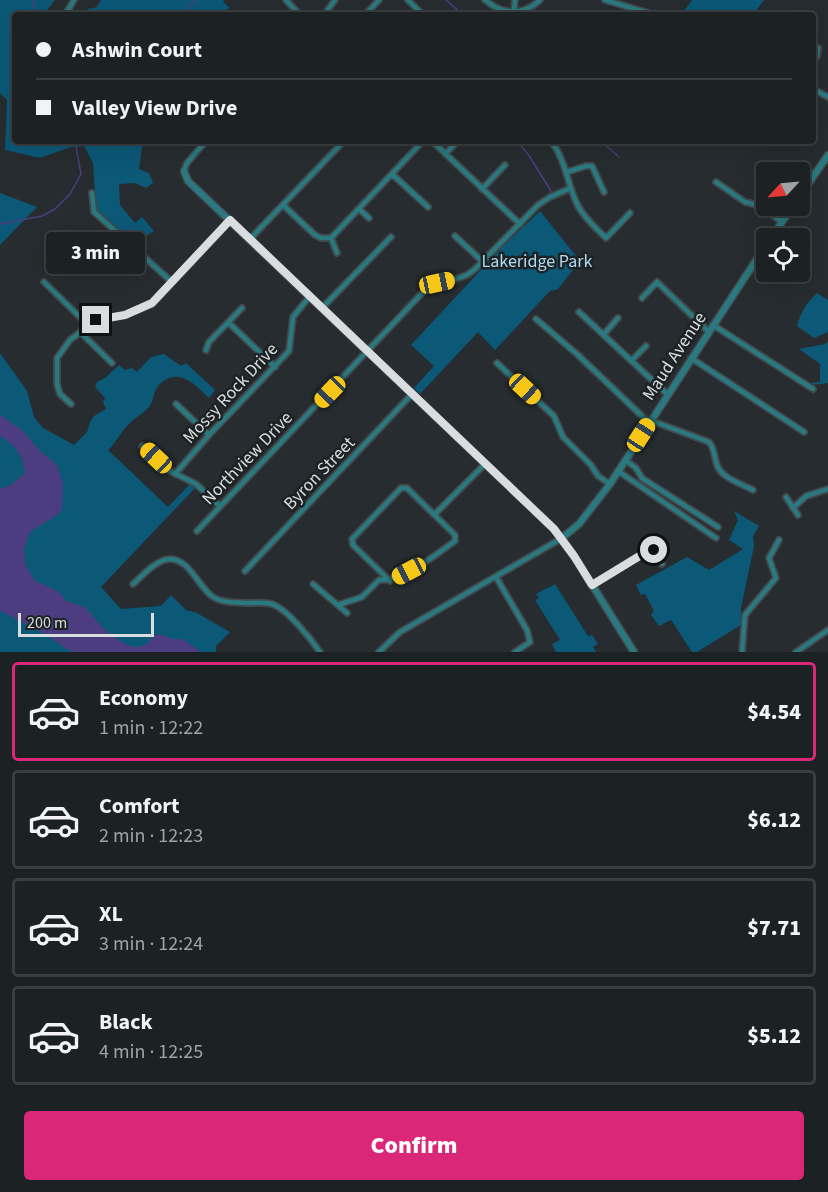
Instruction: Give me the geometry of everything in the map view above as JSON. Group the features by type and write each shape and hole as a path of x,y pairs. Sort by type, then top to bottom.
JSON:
{"street":[{"path":"286,0 297,12"},
{"path":"368,12 379,0"},
{"path":"408,0 420,12"},
{"path":"485,0 504,11 514,12 527,10 540,0"},
{"path":"514,12 515,0"},
{"path":"605,0 645,12"},
{"path":"816,58 818,48"},
{"path":"203,144 187,163 184,171 188,181 562,538 634,652"},
{"path":"250,239 340,144"},
{"path":"283,205 315,235 321,238 331,238 420,144"},
{"path":"435,144 520,224"},
{"path":"445,154 455,144"},
{"path":"553,144 586,218 606,238 630,213"},
{"path":"810,182 828,156"},
{"path":"482,189 505,165"},
{"path":"567,172 592,166 603,192"},
{"path":"392,174 428,207"},
{"path":"716,182 745,202 758,205 782,222"},
{"name":"Northview Drive","path":"197,531 425,290 437,283 467,275 538,205 571,188"},
{"path":"92,193 94,212 172,282"},
{"path":"359,209 369,218"},
{"path":"778,228 786,216"},
{"path":"71,404 60,394 57,384 57,358 70,340 98,320 125,315 152,303 230,220"},
{"path":"455,236 482,261"},
{"path":"322,308 391,237"},
{"path":"331,238 337,253"},
{"name":"Maud Avenue","path":"562,538 579,524 610,484 756,260"},
{"path":"44,282 88,325"},
{"path":"642,298 657,282 708,331"},
{"name":"Mossy Rock Drive","path":"175,474 289,351 293,317 310,296"},
{"path":"206,350 209,342 242,308"},
{"path":"579,312 667,394"},
{"path":"604,334 618,318"},
{"path":"536,319 650,421 709,442 722,473 753,490"},
{"path":"229,323 275,367"},
{"path":"713,325 813,389"},
{"path":"80,332 112,363"},
{"path":"632,360 646,346"},
{"path":"691,358 804,432"},
{"path":"497,363 554,416 563,438 591,465 598,476 610,484"},
{"name":"Byron Street","path":"245,571 412,394"},
{"path":"176,404 209,435"},
{"path":"142,446 166,469 196,484 220,506"},
{"path":"625,460 636,468 642,478 718,527"},
{"path":"435,514 484,464"},
{"path":"618,471 716,538"},
{"path":"338,605 362,597 380,580 390,581 423,563 455,541 455,535 407,488 401,488 352,539 353,545 390,581"},
{"path":"793,508 806,496 828,489"},
{"path":"786,497 798,515"},
{"path":"379,652 400,632 562,538"},
{"path":"742,652 745,615 776,578 769,558 779,540"},
{"path":"592,585 651,549 654,550 662,564"},
{"path":"133,584 163,560 172,558 188,568 207,592 215,598 226,602 270,603 283,609 320,652"},
{"path":"496,577 527,630 530,642 515,652"},
{"path":"313,584 347,613"},
{"path":"796,652 828,630"}],"green space":[{"path":"0,0 55,0 45,12 12,12 12,144 143,144 139,169 149,173 153,183 146,188 135,183 119,184 120,205 135,223 142,217 154,231 134,244 96,210 93,163 84,146 71,147 40,158 5,150 7,100 0,93"},
{"path":"101,0 224,0 223,2 230,8 220,12 88,12 88,9 97,7"},
{"path":"692,0 764,0 755,12 683,12"},
{"path":"0,193 37,207 0,245"},
{"name":"Lakeridge Park","path":"540,211 580,261 558,289 550,291 495,350 478,332 420,394 414,388 434,366 411,345 505,244"},
{"path":"817,293 828,300 828,332 814,338 797,326 804,308"},
{"path":"828,341 828,383 813,385 810,383 820,382 820,364 799,349 825,344"},
{"path":"0,353 27,391 34,417 43,428 74,445 87,432 94,416 106,409 103,402 105,398 95,387 97,382 119,365 125,370 132,368 137,372 151,357 164,354 181,366 186,363 215,390 209,398 185,379 172,377 165,380 156,388 149,407 130,423 108,450 168,507 190,484 196,487 101,587 121,609 161,606 171,595 186,610 197,613 230,632 216,646 216,652 0,652"},
{"path":"734,511 759,526 753,536 754,546 741,608 741,625 697,652 692,652 671,620 659,626 651,615 654,611 645,594 641,595 636,585 687,557 709,570 743,549 729,540 738,520"},
{"path":"555,584 588,636 592,635 598,644 593,647 596,652 556,652 552,644 560,640 535,600 539,598 536,594"}],"shaded area":[{"path":"0,415 22,430 40,451 57,465 63,483 62,508 57,515 31,531 24,548 25,564 35,581 58,591 66,601 85,607 103,628 121,642 132,647 143,646 159,634 173,639 182,639 201,652 72,652 38,630 0,611 0,489 12,484 25,473 23,461 17,451 10,442 0,436"}],"waterway":[{"path":"33,0 35,12"},
{"path":"184,12 195,0"},
{"path":"446,0 460,12"},
{"path":"0,224 42,216 55,209 70,194 81,174 76,144"},
{"path":"520,144 551,191"},
{"path":"604,144 619,157"}],"route":[{"path":"96,320 125,315 152,303 230,220 554,529 592,585 651,549 654,550"}]}
